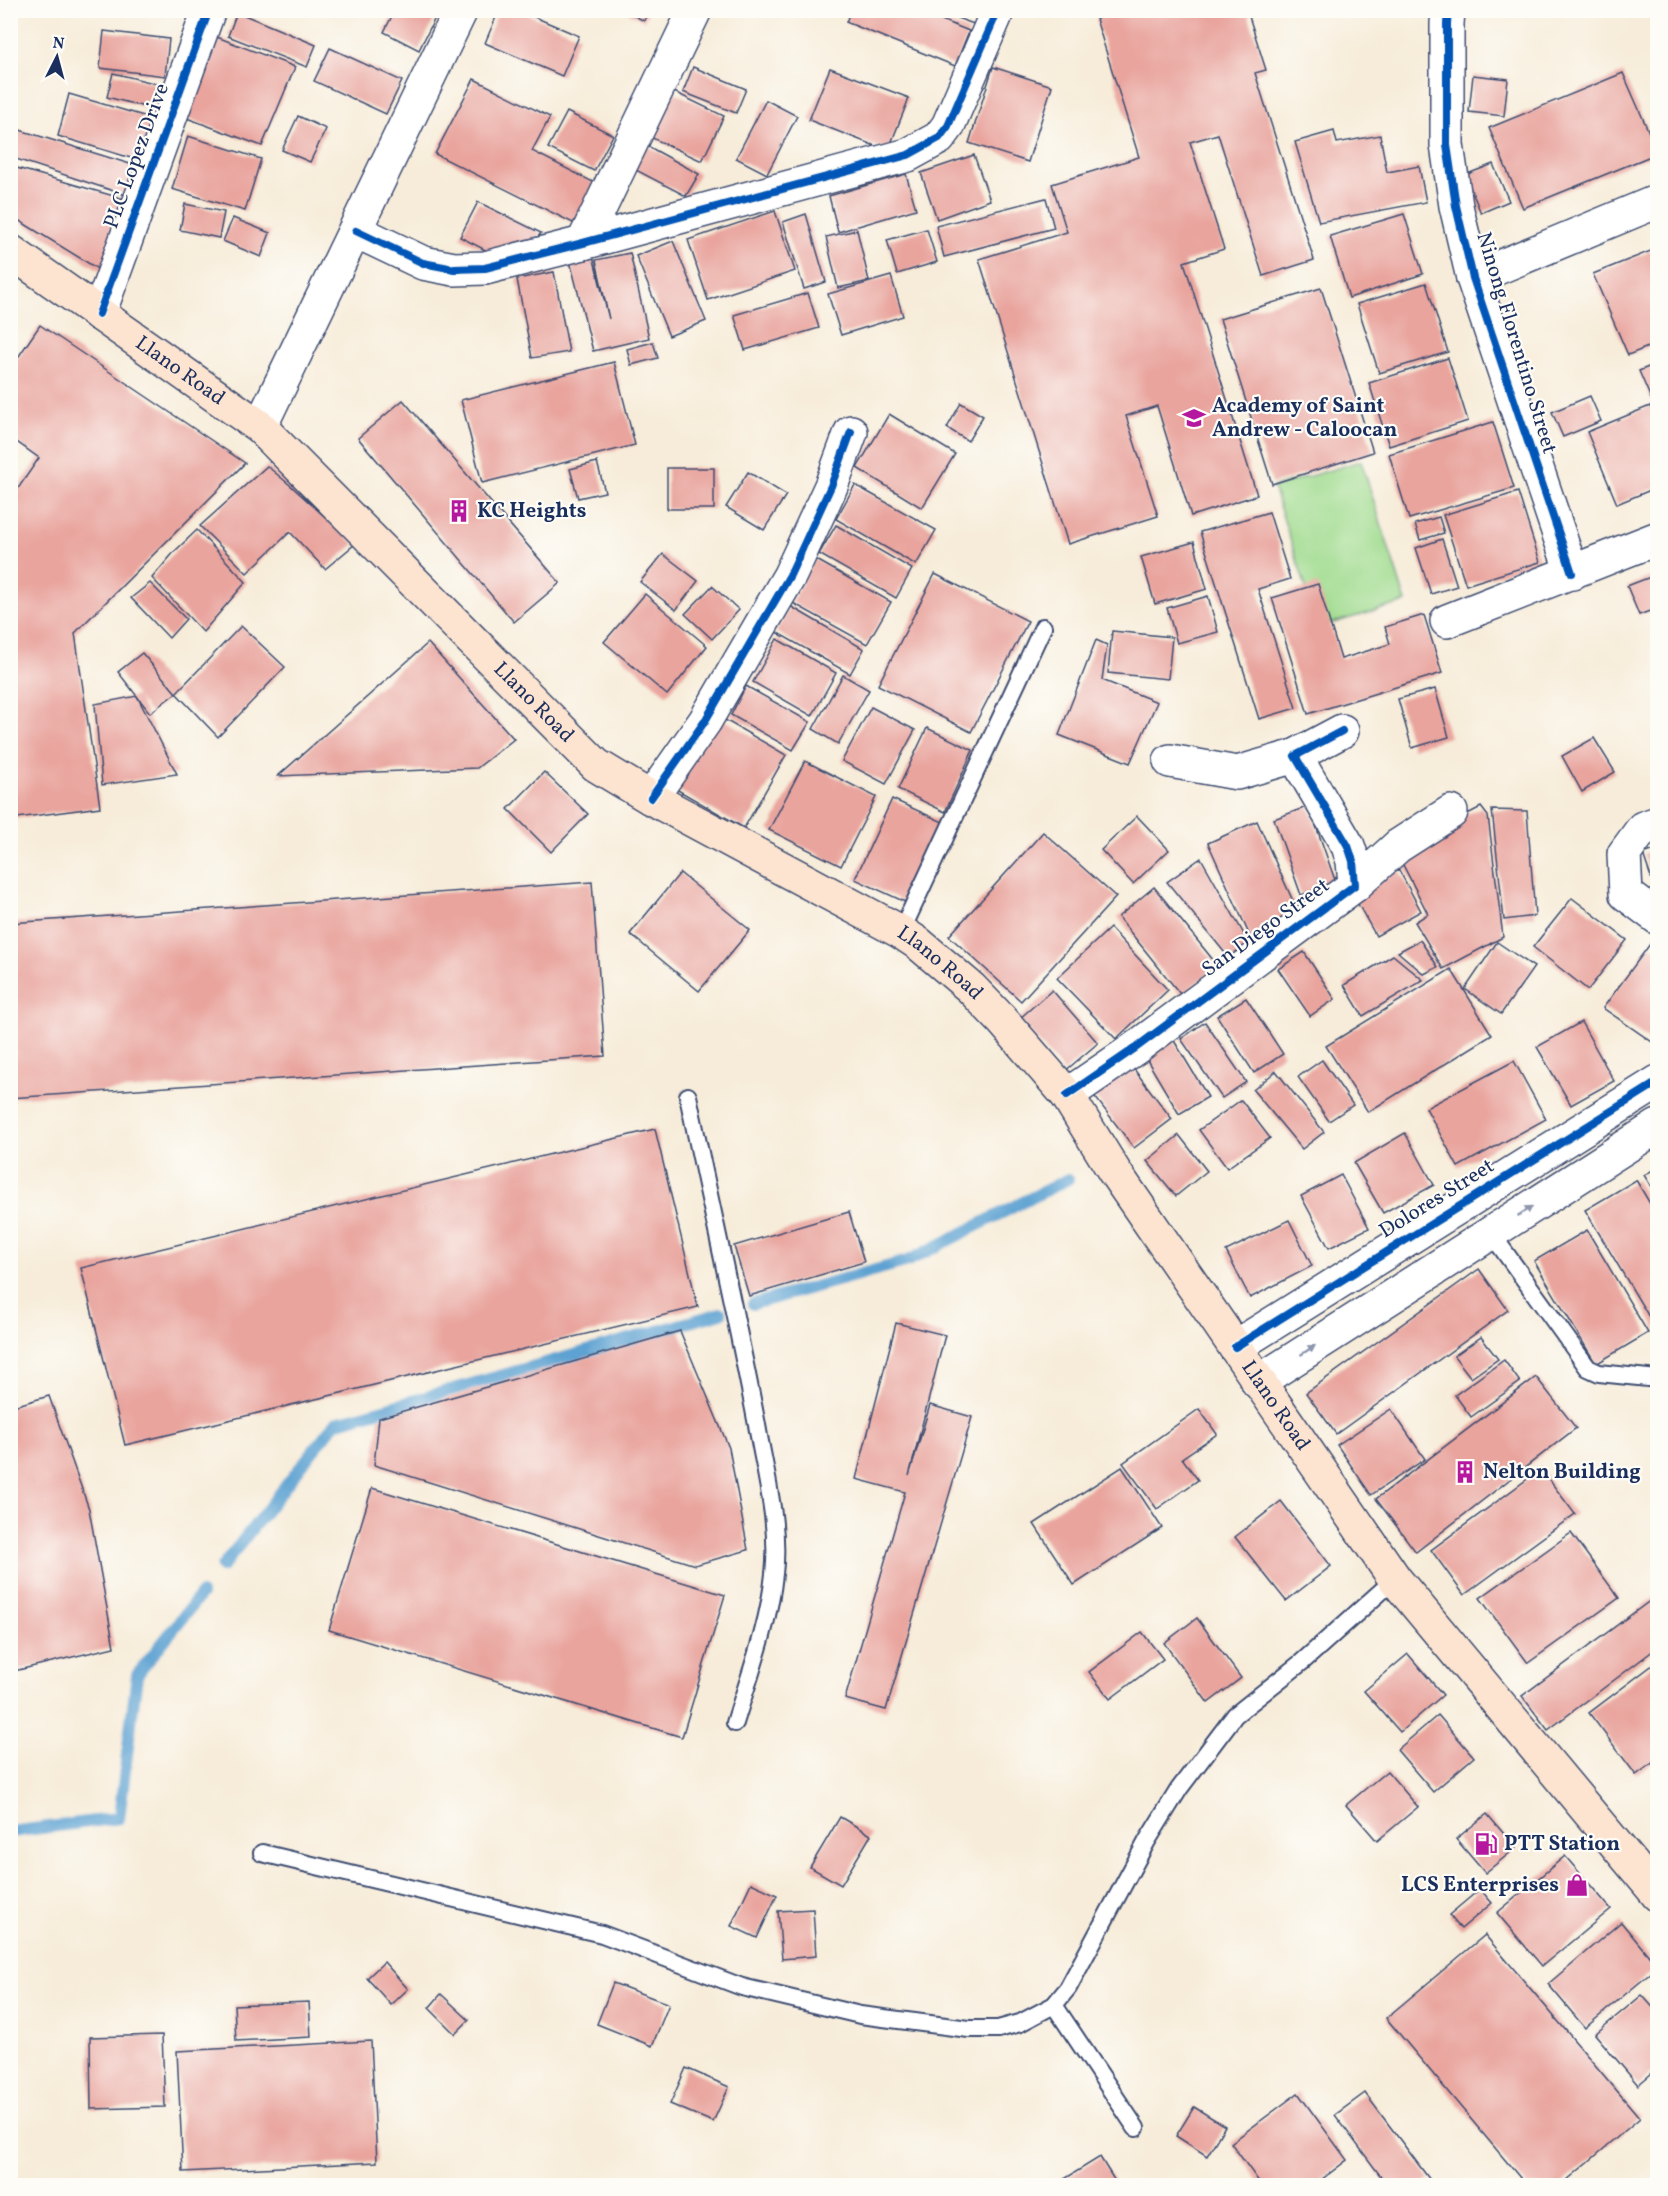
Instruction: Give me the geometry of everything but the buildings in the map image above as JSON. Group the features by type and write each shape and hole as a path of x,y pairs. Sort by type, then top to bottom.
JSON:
{"main road":[{"name":"Llano Road","path":"10,251 260,427 596,765 651,798 901,932 919,944 971,988 1067,1095 1114,1171 1395,1579 1658,1895"}],"street":[{"name":"PLC Lopez Drive","path":"99,314 209,10"},
{"path":"260,427 461,10"},
{"path":"582,243 695,10"},
{"path":"356,231 423,263 454,269 484,268 908,155 939,138 948,126 998,10"},
{"name":"Ninong Florentino Street","path":"1448,10 1447,145 1456,206 1473,278 1572,573"},
{"path":"1473,278 1658,201"},
{"path":"651,798 705,721 790,575 831,486 851,432"},
{"path":"1447,621 1658,538"},
{"path":"1170,761 1237,773 1295,756 1342,730"},
{"name":"San Diego Street","path":"1295,756 1348,846 1353,861 1356,885"},
{"name":"San Diego Street","path":"1067,1095 1134,1049 1356,885 1398,846 1451,812"},
{"path":"1658,823 1643,828 1624,854 1626,894 1658,918"},
{"name":"Dolores Street","path":"1235,1347 1658,1082"},
{"path":"1258,1382 1658,1126"}],"lane":[{"path":"901,932 1043,627"},
{"path":"688,1096 749,1383 775,1539 775,1572 768,1610 735,1723"},
{"path":"1491,1233 1588,1368 1599,1372 1658,1379"},
{"path":"262,1853 602,1934 742,1987 860,2015 969,2029 998,2029 1020,2023 1054,2005 1068,1988 1147,1841 1179,1789 1235,1715 1302,1662 1395,1579"},
{"path":"1054,2005 1136,2128"}],"green space":[{"path":"1361,461 1406,602 1319,627 1273,487"}],"waterway":[{"path":"753,1304 908,1261 1068,1179"},
{"path":"222,1567 335,1423 721,1313"},
{"path":"10,1832 119,1818 137,1675 201,1594"}],"cycle path":[{"path":"99,314 209,10"},
{"path":"356,231 423,263 454,269 485,268 908,155 939,138 948,126 998,10"},
{"path":"1448,10 1447,145 1456,206 1473,278 1572,573"},
{"path":"651,798 705,721 790,575 831,486 851,432"},
{"path":"1067,1095 1134,1049 1355,885 1353,861 1348,846 1295,756 1342,731"},
{"path":"1235,1347 1658,1082"}],"place":[{"name":"Academy of Saint Andrew - Caloocan","path":"1194,418"},
{"name":"KC Heights","path":"459,511"},
{"name":"Nelton Building","path":"1465,1472"},
{"name":"PTT Station","path":"1486,1844"},
{"name":"LCS Enterprises","path":"1577,1885"}]}
